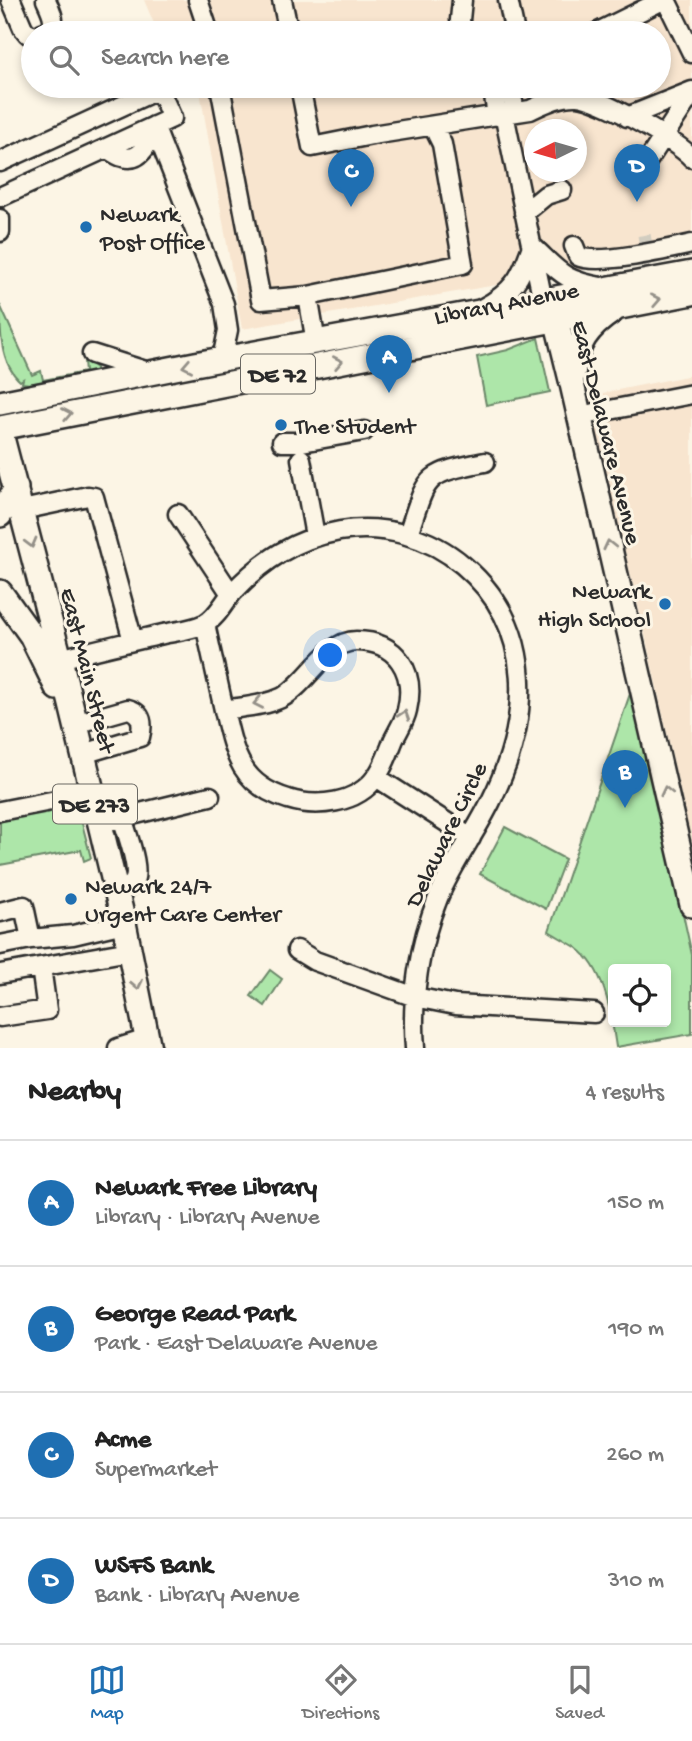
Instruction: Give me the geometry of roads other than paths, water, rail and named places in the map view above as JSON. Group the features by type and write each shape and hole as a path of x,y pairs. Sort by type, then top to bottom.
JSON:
{"main road":[{"name":"Library Avenue","path":"615,298 692,273"},
{"name":"Library Avenue","path":"0,429 550,310 615,298 692,293"},
{"path":"572,384 574,363 585,336 615,298"},
{"name":"Library Avenue","path":"0,403 473,313 550,310"},
{"name":"East Delaware Avenue","path":"550,310 572,384 692,905"},
{"name":"East Main Street","path":"0,429 16,488 11,513 60,659 124,923 148,1044"},
{"path":"0,592 22,621 43,658 55,682 68,721 79,740"}],"street":[{"path":"11,0 21,23"},
{"path":"46,0 54,21"},
{"path":"198,0 205,21"},
{"path":"462,0 462,21"},
{"path":"508,0 512,21"},
{"path":"621,21 664,0 692,53"},
{"path":"285,1 288,21"},
{"path":"627,117 692,92"},
{"path":"647,162 692,92"},
{"path":"22,187 4,160 139,98"},
{"path":"0,197 173,118 163,98"},
{"path":"222,98 261,300 308,296 463,264 442,144 433,126"},
{"path":"302,98 312,147 530,110 552,100 564,98"},
{"path":"501,98 524,213 550,310"},
{"path":"584,98 599,102 663,137 692,158"},
{"path":"154,126 228,320 222,359"},
{"path":"524,213 546,195 562,190"},
{"path":"0,219 0,232"},
{"path":"611,251 692,235"},
{"path":"573,246 578,256 589,260 692,244"},
{"path":"532,246 561,275 615,298"},
{"path":"473,313 511,290 523,270 532,246"},
{"path":"308,296 318,342"},
{"path":"579,416 692,394"},
{"path":"282,442 302,442 364,431"},
{"path":"301,459 315,536"},
{"path":"408,534 428,481 453,468 485,462"},
{"path":"11,513 88,496 94,497 133,641"},
{"path":"178,514 231,594"},
{"name":"Delaware Circle","path":"205,624 231,594 270,558 315,536 354,529 408,534 438,547 469,570 497,603 508,621 520,668 521,694 513,741 492,800 447,877 437,900 423,945 415,997 415,1048"},
{"path":"60,659 205,624 223,710 239,764 256,784 278,796 304,803 326,803 354,794 364,789 376,777 405,716 409,692 407,670 401,660 378,645 352,641 340,645 301,684 280,698 223,710"},
{"path":"376,777 471,838"},
{"path":"0,811 92,793"},
{"path":"99,823 211,796"},
{"path":"116,890 134,882 137,871 122,817"},
{"path":"0,912 24,906 31,939"},
{"path":"0,945 73,935 124,923"},
{"path":"0,974 130,950"},
{"path":"297,950 314,961 415,997 455,1005 594,1013"},
{"path":"0,1017 47,1010 41,967"},
{"path":"118,1048 148,1044"}],"tunnel":[{"path":"639,245 652,243"}],"place":[{"name":"WSFS Bank","path":"637,202"},
{"name":"Acme","path":"351,207"},
{"name":"Newark Post Office","path":"86,227"},
{"name":"Newark Free Library","path":"389,393"},
{"name":"The Student","path":"281,425"},
{"name":"Newark High School","path":"665,604"},
{"name":"George Read Park","path":"625,808"},
{"name":"Newark 24/7 Urgent Care Center","path":"71,899"}]}
